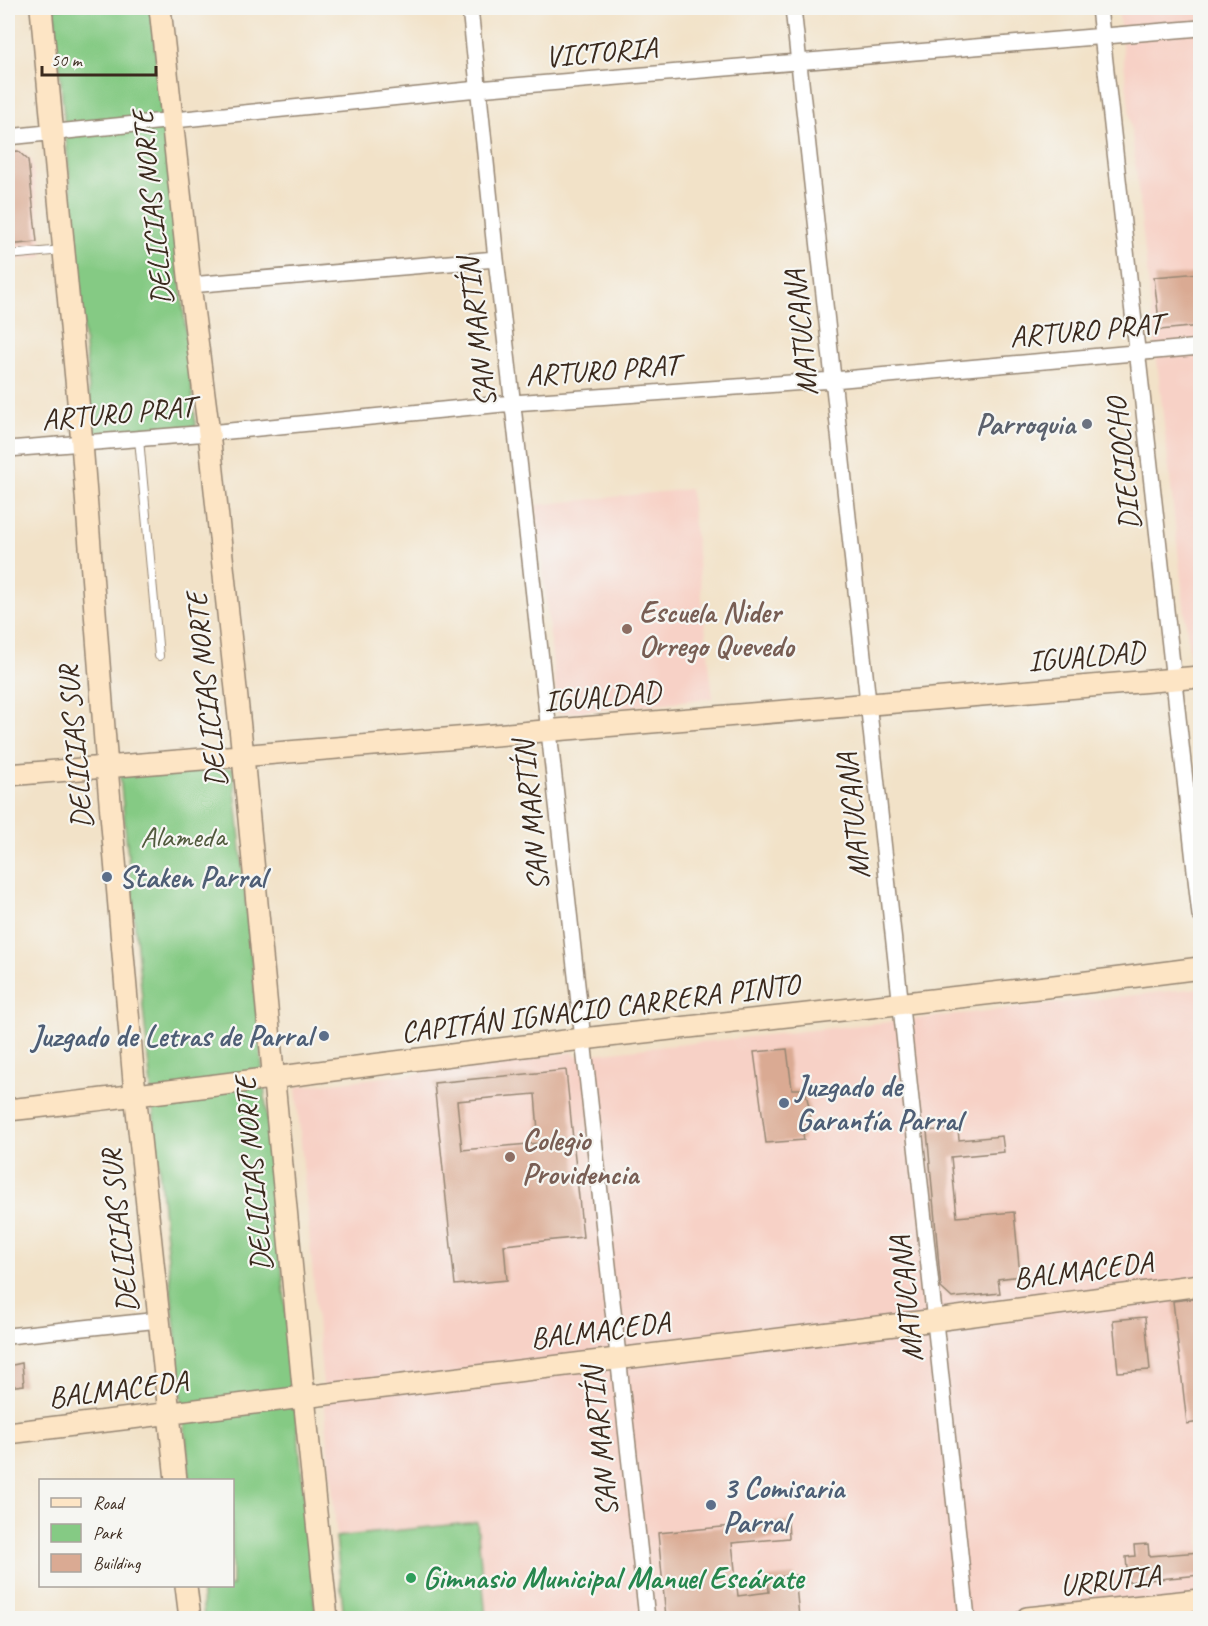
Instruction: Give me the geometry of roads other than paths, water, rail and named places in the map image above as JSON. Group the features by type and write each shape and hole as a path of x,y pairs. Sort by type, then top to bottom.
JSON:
{"street":[{"name":"DELICIAS SUR","path":"41,8 82,443 136,1096 176,1479"},
{"name":"DELICIAS NORTE","path":"160,8 190,285 209,433 243,756 327,1618"},
{"name":"SAN MARTÍN","path":"470,8 647,1618"},
{"name":"MATUCANA","path":"793,8 967,1618"},
{"name":"DIECIOCHO","path":"1099,8 1175,679 1197,844 1200,915"},
{"name":"VICTORIA","path":"8,137 478,89 1200,28"},
{"path":"190,285 496,259"},
{"name":"ARTURO PRAT","path":"8,449 209,433 513,403 833,380 1200,347"},
{"name":"IGUALDAD","path":"8,775 1200,677"},
{"name":"CAPITÁN IGNACIO CARRERA PINTO","path":"8,1110 136,1096 582,1039 901,1005 1200,968"},
{"name":"BALMACEDA","path":"8,1433 936,1320 1200,1285"},
{"path":"8,1336 159,1320"},
{"path":"186,1587 190,1618"},
{"name":"URRUTIA","path":"1027,1618 1200,1600"}],"lane":[{"path":"8,255 64,249"},
{"path":"139,439 159,656"}],"place":[{"name":"Parroquia","path":"1087,424"},
{"name":"Escuela Nider Orrego Quevedo","path":"627,629"},
{"name":"Staken Parral","path":"107,877"},
{"name":"Juzgado de Letras de Parral","path":"324,1036"},
{"name":"Juzgado de Garantía Parral","path":"784,1103"},
{"name":"Colegio Providencia","path":"510,1157"},
{"name":"3 Comisaria Parral","path":"711,1505"},
{"name":"Gimnasio Municipal Manuel Escárate","path":"411,1578"}],"park label":[{"name":"Alameda","path":"183,836"}]}
